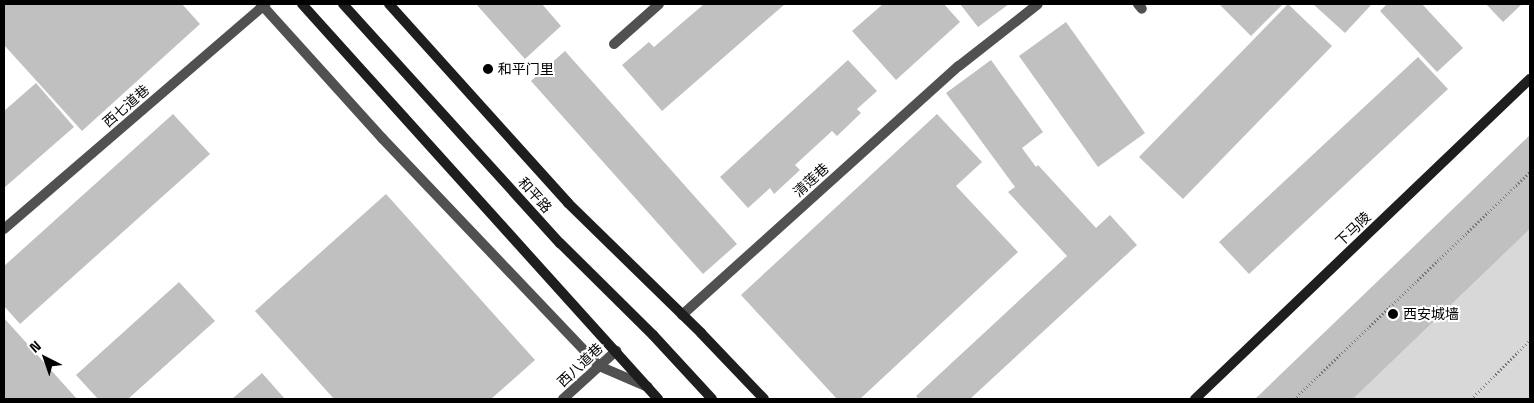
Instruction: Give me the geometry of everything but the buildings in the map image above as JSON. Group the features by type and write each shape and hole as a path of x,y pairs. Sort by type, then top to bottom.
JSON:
{"main road":[{"path":"302,4 658,399"},
{"name":"和平路","path":"343,4 560,243 653,336 712,399"},
{"path":"389,4 568,203 764,399"},
{"name":"下马陵","path":"1195,399 1530,79"}],"street":[{"path":"614,44 659,4"},
{"name":"清莲巷","path":"682,315 959,66 1038,4"},
{"path":"263,5 382,138 599,366 648,388"},
{"name":"西七道巷","path":"4,229 263,5"},
{"name":"西八道巷","path":"563,399 616,351"}],"path":[{"path":"1294,399 1530,172"},
{"path":"1470,399 1530,340"}],"shaded area":[{"path":"1530,229 1530,399 1353,399"}],"place":[{"name":"和平门里","path":"488,69"},
{"name":"西安城墙","path":"1393,314"}]}
